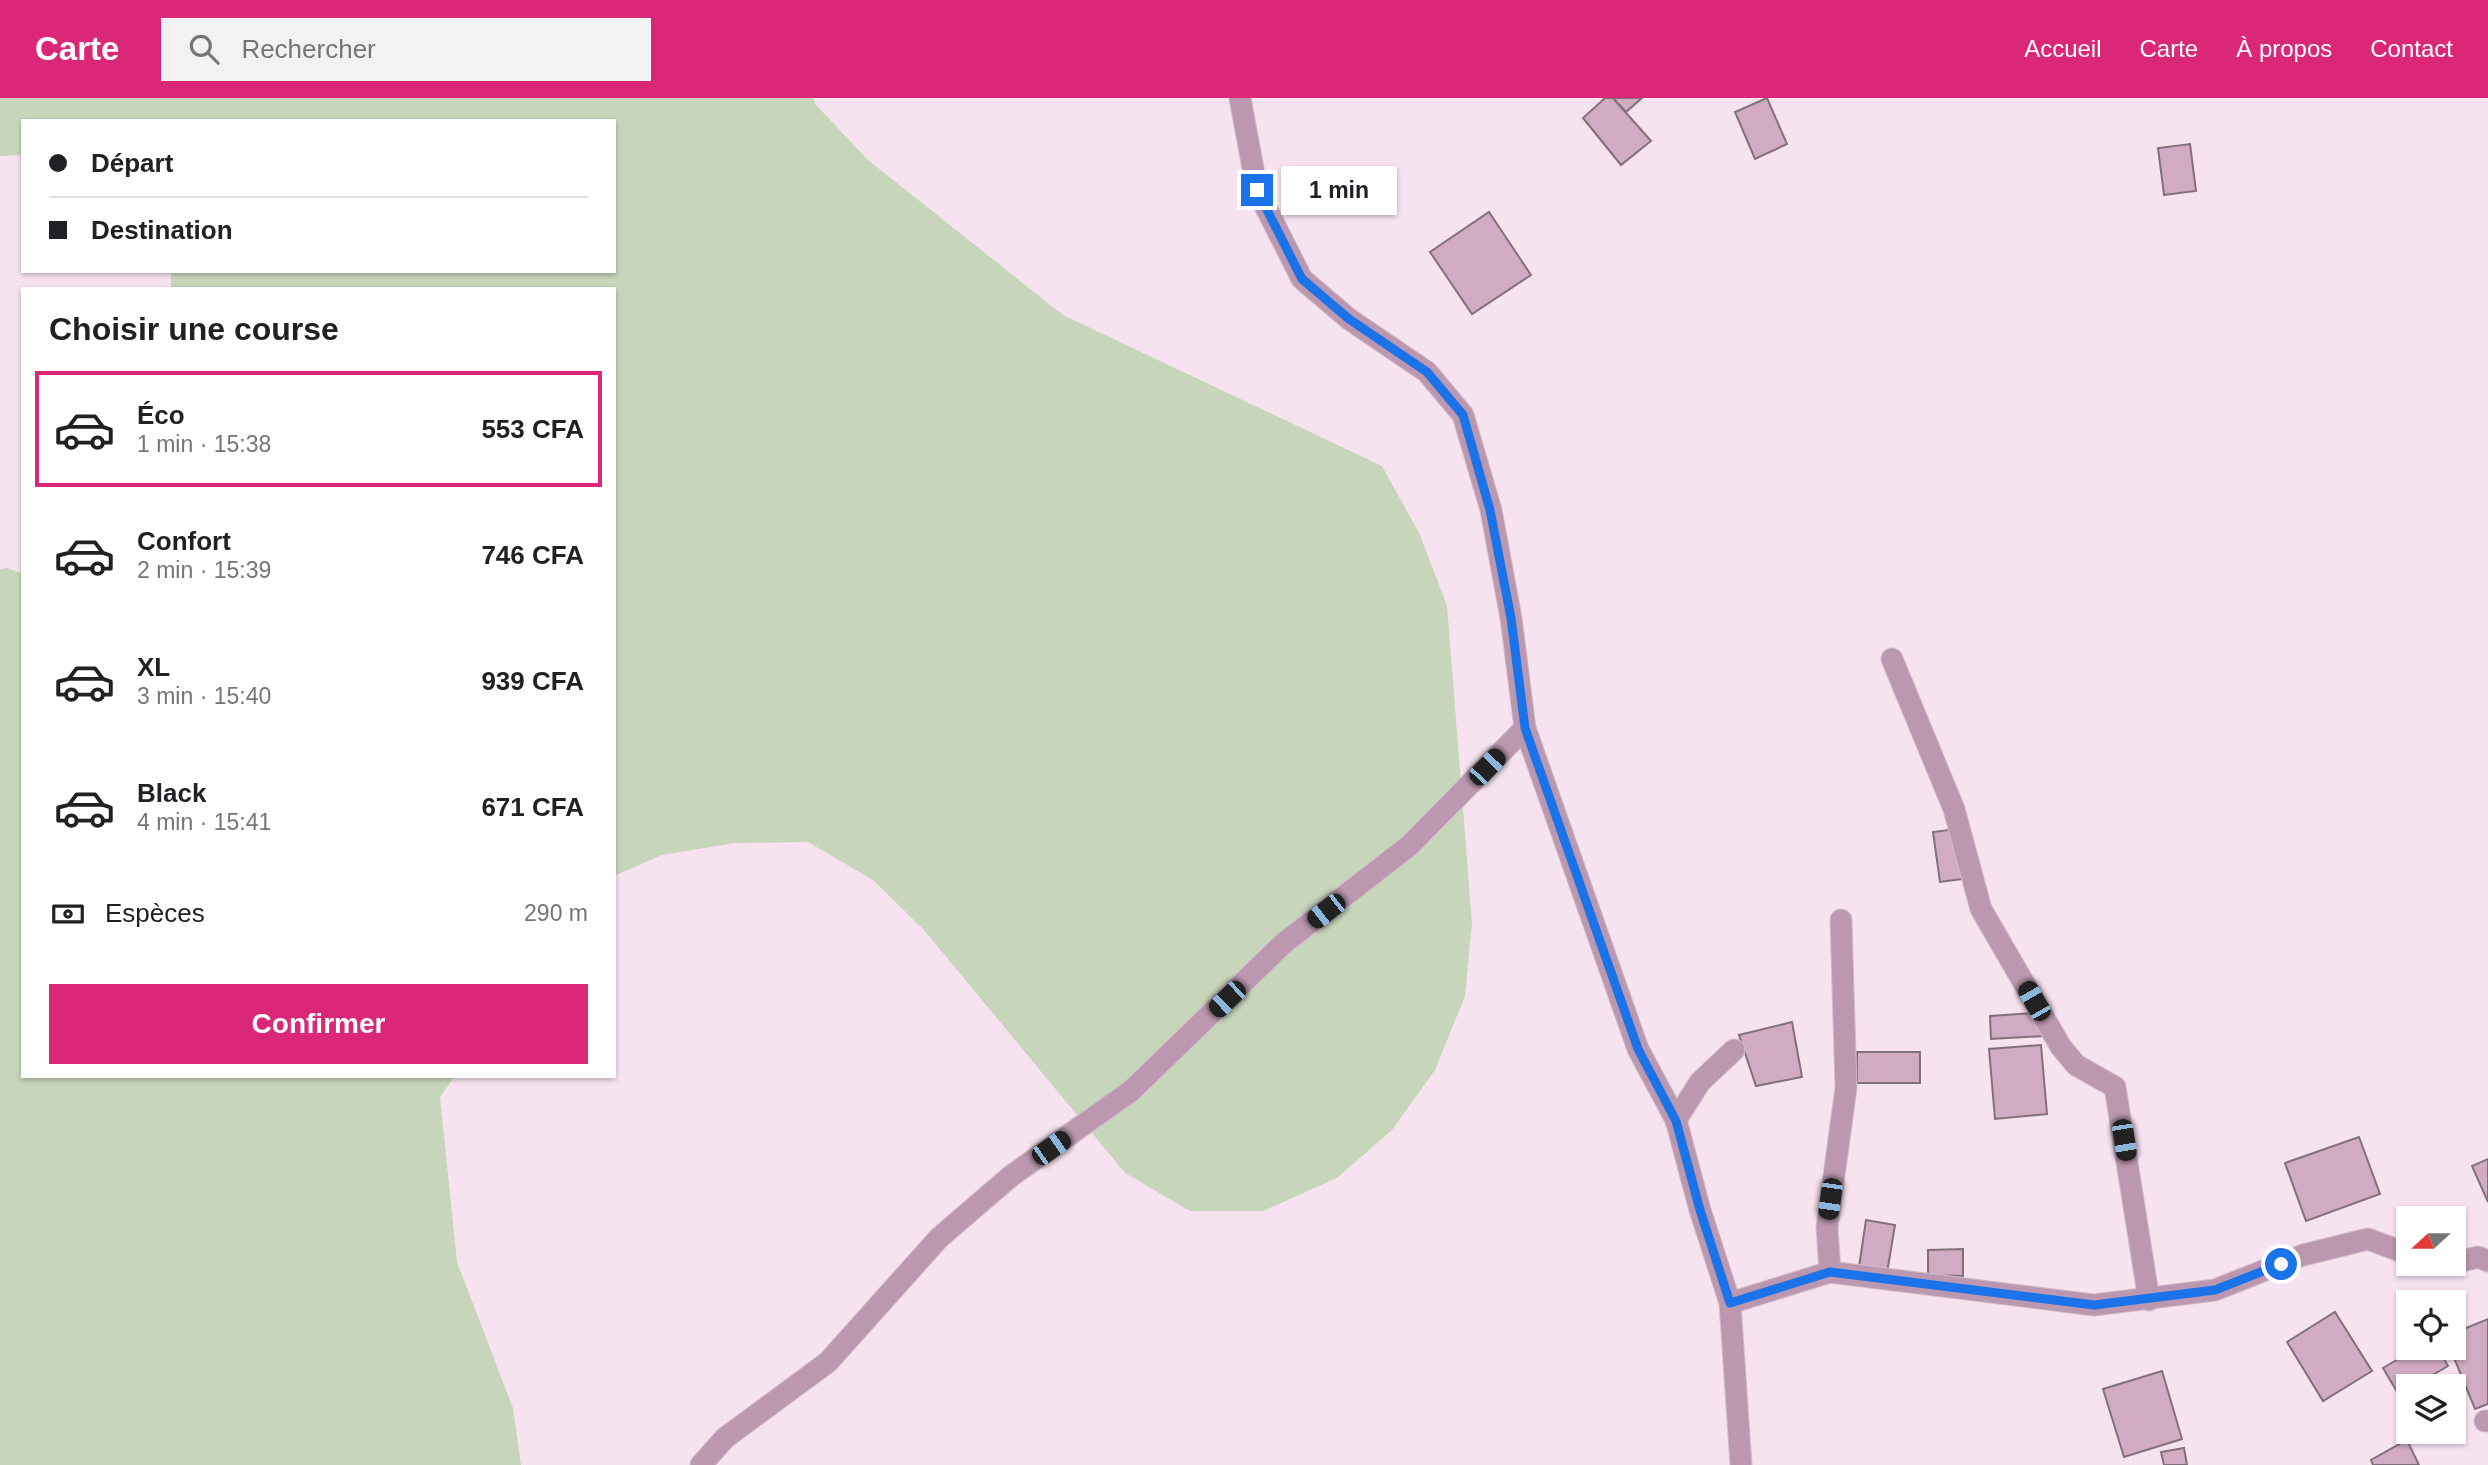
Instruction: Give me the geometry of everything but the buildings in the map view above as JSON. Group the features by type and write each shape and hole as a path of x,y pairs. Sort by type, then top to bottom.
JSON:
{"street":[{"path":"1240,98 1257,190 1302,279 1349,319 1427,372 1463,415 1490,510 1511,618 1525,728 1638,1049 1676,1121 1700,1210 1730,1303 1741,1465"},
{"path":"1892,659 1954,809 1981,909 2061,1047 2076,1065 2116,1087 2149,1300"},
{"path":"701,1465 725,1438 828,1362 939,1238 1011,1176 1131,1091 1284,943 1410,845 1525,728"},
{"path":"1830,1272 1827,1227 1846,1088 1841,920"},
{"path":"1676,1121 1700,1082 1734,1051"},
{"path":"1730,1303 1830,1272 2094,1305 2215,1290 2303,1255 2368,1239 2396,1250"},
{"path":"2466,1260 2478,1257 2488,1261"}],"green space":[{"path":"0,98 813,98 816,105 868,160 1063,315 1382,466 1419,533 1447,605 1472,923 1465,996 1435,1070 1392,1130 1337,1178 1263,1211 1190,1211 1125,1173 924,930 873,880 808,842 735,843 662,855 616,875 616,287 171,287 171,273 616,273 616,119 21,119 21,155 0,156"},
{"path":"8,568 21,573 21,1078 454,1078 440,1097 457,1262 513,1408 521,1465 0,1465 0,569"}],"route":[{"path":"1257,190 1302,279 1349,319 1427,372 1463,415 1490,510 1511,618 1525,728 1638,1049 1676,1121 1700,1210 1730,1303 1830,1272 1930,1282 2094,1305 2215,1290 2281,1264"}]}
